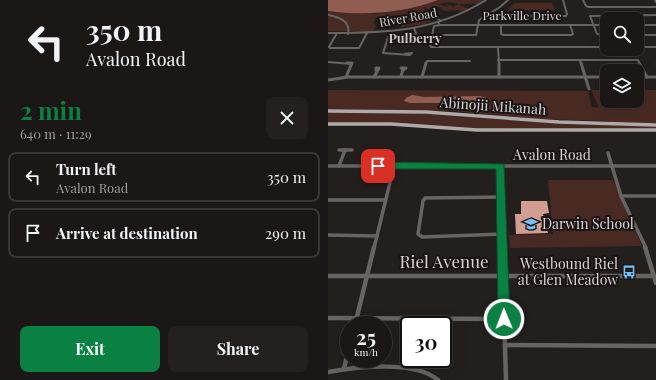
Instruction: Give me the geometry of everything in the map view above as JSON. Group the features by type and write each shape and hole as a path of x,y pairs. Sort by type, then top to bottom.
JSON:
{"main road":[{"name":"Abinojii Mikanah","path":"328,111 426,112 567,123 656,125"},
{"name":"Abinojii Mikanah","path":"328,124 392,124 477,130 656,130"}],"street":[{"name":"River Road","path":"328,34 390,32 440,23 468,11 486,0"},
{"path":"432,35 476,35 478,34 479,20 508,0"},
{"path":"491,13 502,16 567,15 563,0"},
{"path":"584,0 586,6 589,7 656,7"},
{"path":"328,15 337,17 346,22 349,28 348,34"},
{"path":"600,34 597,34 591,16 656,15"},
{"path":"434,16 440,23 434,26 431,47 600,47"},
{"name":"Parkville Drive","path":"440,23 478,25 600,25"},
{"path":"500,25 501,34 504,35 571,35 573,34 570,25"},
{"path":"644,25 656,25"},
{"path":"414,28 416,33 414,37"},
{"path":"390,32 383,53 405,54"},
{"path":"337,34 329,47 330,48 359,48 367,33"},
{"path":"644,35 656,35"},
{"path":"498,47 499,77"},
{"path":"644,47 656,47"},
{"path":"498,60 639,61 647,77 656,77"},
{"path":"580,60 584,77 589,89"},
{"path":"422,76 427,61 470,61"},
{"path":"328,62 352,63 346,77"},
{"path":"374,77 376,70"},
{"path":"401,76 403,70"},
{"path":"328,80 346,77 401,76 600,77"},
{"path":"339,150 352,150"},
{"path":"339,166 345,150"},
{"path":"378,166 383,151"},
{"path":"608,152 621,196 644,244 656,283"},
{"name":"Avalon Road","path":"328,166 656,166"},
{"path":"357,316 394,166"},
{"path":"500,166 506,380"},
{"path":"621,196 656,196"},
{"path":"502,197 425,198 422,201 418,234 422,237 503,234"},
{"path":"328,200 385,200"},
{"path":"328,235 377,236"},
{"name":"Riel Avenue","path":"328,276 655,276"},
{"path":"328,318 340,318"},
{"path":"392,318 504,319"},
{"path":"505,345 656,346"},
{"path":"328,372 344,369 408,369 422,371 438,380"}],"shaded area":[{"path":"328,0 438,0 398,11 356,13 328,11"},
{"path":"438,0 484,0 478,4 458,4 469,9 463,12 458,10 445,11 437,6 428,9 423,7 426,11 432,14 431,16 424,18 426,21 429,20 432,22 426,22 426,24 401,27 400,18 406,22 405,25 411,24 408,22 409,21 406,16 397,15 375,18 375,21 373,22 376,26 373,31 328,31 328,11 349,13 368,12 373,14 413,8","holes":["449,2 458,4 454,7 445,4 449,7 438,4"]},
{"path":"515,3 552,3 555,10 508,10"},
{"path":"328,90 588,91 592,107 599,108 591,90 600,90 600,108 644,108 644,90 656,90 656,123 611,123 610,121 539,119 452,111 328,109"},
{"path":"412,95 424,97 480,96 487,98 486,102 481,105 464,103 410,103 404,101"},
{"path":"328,113 414,113 567,124 656,126 656,128 477,129 328,124"},
{"path":"548,180 613,180 642,246 510,248 509,235 553,234"}],"building":[{"name":"Darwin School","path":"521,201 547,201 549,213 543,214 548,233 516,234 515,214 521,214"}],"place":[{"name":"Darwin School","path":"531,224"},
{"name":"Westbound Riel at Glen Meadow","path":"629,272"}],"district":[{"name":"Pulberry","path":"415,38"}],"route":[{"path":"378,166 500,166 503,234 504,319"}]}
